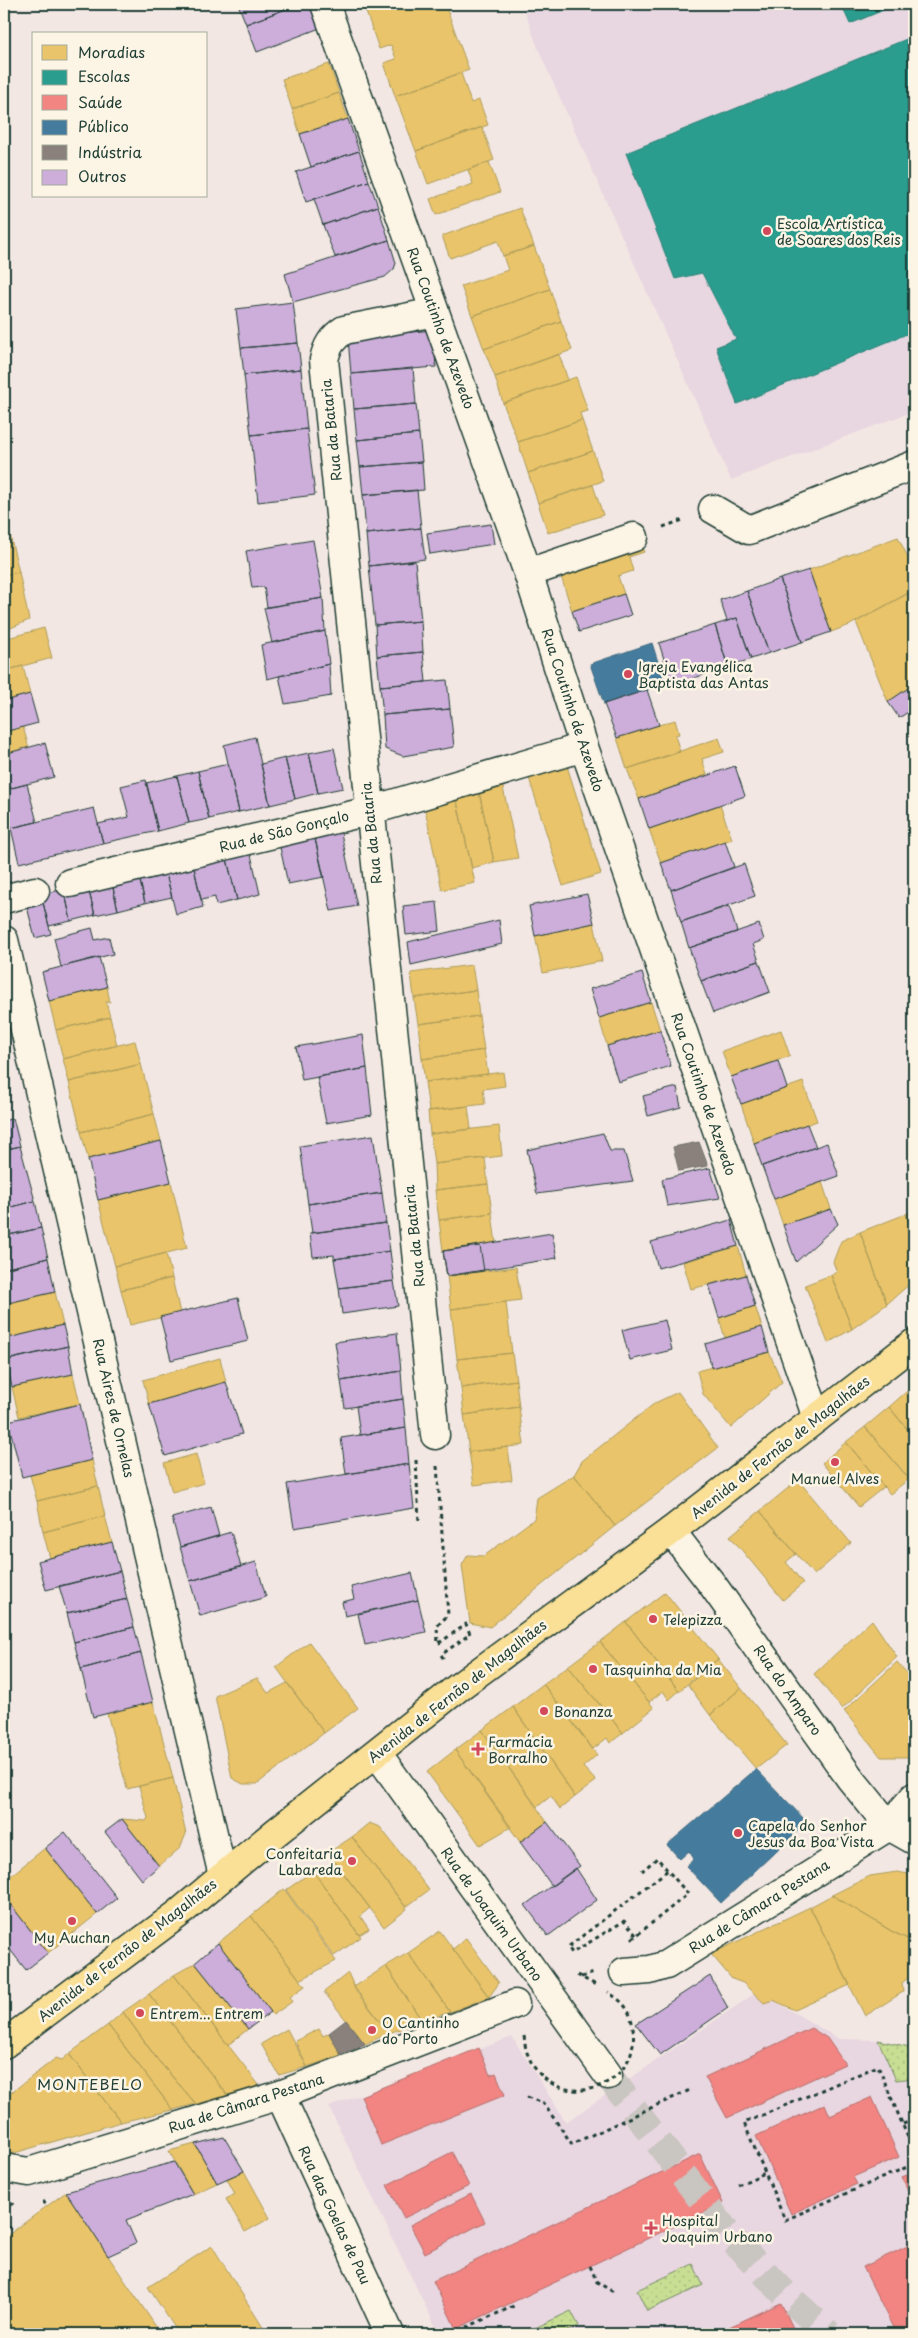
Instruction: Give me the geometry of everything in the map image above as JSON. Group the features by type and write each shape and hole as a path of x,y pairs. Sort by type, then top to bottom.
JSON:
{"main road":[{"name":"Avenida de Fernão de Magalhães","path":"4,2044 178,1914 460,1686 671,1531 914,1343"}],"street":[{"name":"Rua Coutinho de Azevedo","path":"324,4 528,573 584,747 817,1418"},
{"name":"Rua da Bataria","path":"435,312 344,330 334,336 327,347 324,360 435,1435"},
{"path":"713,509 749,530 911,474"},
{"path":"528,573 634,537"},
{"name":"Rua de São Gonçalo","path":"70,883 369,810 584,747"},
{"path":"4,899 35,891"},
{"name":"Rua Aires de Ornelas","path":"4,940 223,1876"},
{"name":"Rua do Amparo","path":"671,1531 712,1584 850,1778 888,1826 914,1840"},
{"name":"Rua de Joaquim Urbano","path":"377,1752 608,2075"},
{"name":"Rua de Câmara Pestana","path":"616,1982 666,1964 888,1826 914,1797"},
{"name":"Rua de Câmara Pestana","path":"4,2168 29,2172 280,2095 515,2004"},
{"name":"Rua das Goelas de Pau","path":"280,2095 390,2334"}],"path":[{"path":"634,537 713,509"},
{"path":"437,1469 448,1615 438,1626 438,1644 466,1624 470,1634 441,1655"},
{"path":"641,1931 688,1894 657,1858 642,1871"},
{"path":"636,1935 624,1922 572,1953 568,1947 668,1870"},
{"path":"524,2036 527,2055 536,2071 551,2084 568,2090 587,2090 605,2085 620,2074 630,2058 634,2039 632,2021 616,1982"},
{"path":"914,2152 878,2066 744,2123 785,2220 914,2164"},
{"path":"527,2097 543,2103 572,2144 692,2088"},
{"path":"903,2124 914,2120"},
{"path":"738,2184 766,2174"},
{"path":"4,2220 13,2232"},
{"path":"590,2266 597,2282 615,2293"},
{"path":"468,2334 466,2328 516,2305"}],"shaded area":[{"name":"Escola Artística de Soares dos Reis","path":"522,4 914,4 914,411 731,480 539,51"},
{"name":"Hospital Joaquim Urbano","path":"754,1994 764,2003 773,2000 839,2039 878,2040 914,2048 914,2334 439,2334 329,2107 512,2037 566,2122"}],"green space":[{"path":"878,2040 914,2048 914,2078 896,2080"},
{"path":"693,2264 703,2285 647,2311 637,2290"},
{"path":"571,2311 579,2326 562,2334 533,2334 531,2330"}],"building: Moradias":[{"path":"379,4 445,4 469,70 395,96 384,63 396,59 391,45 379,49 365,9"},
{"path":"329,64 339,93 292,109 282,79"},
{"path":"461,73 471,103 479,100 488,125 416,151 395,96"},
{"path":"339,93 348,119 300,134 292,109"},
{"path":"482,127 494,160 428,184 416,151"},
{"path":"489,162 500,192 436,215 430,199 473,184 468,170"},
{"path":"520,208 534,246 503,256 498,241 450,258 442,236"},
{"path":"534,246 550,289 472,316 461,286 508,270 503,256"},
{"path":"550,289 561,321 484,349 472,316"},
{"path":"561,321 572,350 495,377 484,349"},
{"path":"559,354 568,380 503,403 495,377"},
{"path":"576,377 588,411 580,413 582,420 518,442 503,403"},
{"path":"582,420 593,451 528,473 518,442"},
{"path":"593,451 603,481 538,503 528,473"},
{"path":"593,485 603,515 548,533 538,503"},
{"path":"4,510 19,572 4,575"},
{"path":"898,537 914,570 914,590 850,625 831,632 809,570"},
{"path":"641,543 644,552 629,557 633,571 618,576 624,594 572,611 559,570"},
{"path":"19,572 29,620 4,631 4,575"},
{"path":"914,590 914,684 888,702 856,622"},
{"path":"44,628 52,658 4,671 4,639"},
{"path":"23,666 30,694 4,701 4,671"},
{"path":"675,720 679,734 675,735 680,752 627,769 617,738"},
{"path":"23,727 29,748 4,754 4,732"},
{"path":"719,738 724,752 702,759 707,775 639,799 627,769"},
{"path":"567,766 601,874 563,886 529,778"},
{"path":"502,783 518,858 494,862 478,787"},
{"path":"478,787 494,862 472,868 455,793"},
{"path":"455,793 475,883 442,890 423,800"},
{"path":"720,805 732,839 661,863 649,829"},
{"path":"594,923 602,961 543,973 535,936"},
{"path":"472,965 476,990 414,998 411,973"},
{"path":"107,987 110,1002 106,1002 110,1017 56,1030 49,1001"},
{"path":"476,990 479,1016 418,1024 414,998"},
{"path":"651,1002 660,1030 607,1046 599,1018"},
{"path":"479,1016 484,1050 422,1059 418,1024"},
{"path":"110,1017 117,1045 63,1059 56,1030"},
{"path":"781,1030 790,1056 731,1077 722,1051"},
{"path":"135,1041 141,1064 69,1082 63,1059"},
{"path":"484,1050 488,1074 425,1082 422,1059"},
{"path":"141,1064 154,1114 81,1132 69,1082"},
{"path":"503,1072 505,1086 483,1089 485,1104 429,1111 425,1082"},
{"path":"803,1082 817,1121 754,1143 741,1104"},
{"path":"468,1106 471,1129 430,1134 428,1111"},
{"path":"154,1114 161,1141 88,1159 81,1132"},
{"path":"499,1126 502,1156 434,1164 430,1134"},
{"path":"485,1158 488,1184 435,1190 434,1164"},
{"path":"171,1182 187,1248 115,1266 98,1200"},
{"path":"822,1182 831,1209 783,1225 774,1199"},
{"path":"488,1184 492,1213 439,1220 435,1190"},
{"path":"914,1210 914,1237 906,1214"},
{"path":"492,1213 496,1244 443,1251 439,1220"},
{"path":"906,1214 914,1237 914,1280 887,1304 860,1232"},
{"path":"860,1232 887,1304 852,1329 831,1275 837,1272 833,1262 841,1241"},
{"path":"738,1246 746,1275 691,1289 683,1262"},
{"path":"166,1253 172,1278 121,1290 115,1266"},
{"path":"516,1267 521,1300 451,1309 447,1276"},
{"path":"831,1275 852,1329 828,1343 805,1285"},
{"path":"172,1278 180,1313 130,1325 121,1290"},
{"path":"55,1292 63,1325 4,1339 4,1304"},
{"path":"506,1302 512,1353 457,1359 451,1309"},
{"path":"755,1306 762,1327 725,1338 719,1318"},
{"path":"769,1352 782,1382 731,1428 703,1394 697,1371"},
{"path":"512,1353 516,1380 461,1388 457,1359"},
{"path":"220,1358 226,1382 149,1404 143,1380"},
{"path":"73,1374 80,1404 19,1417 12,1387"},
{"path":"516,1380 519,1407 464,1415 461,1388"},
{"path":"914,1385 914,1437 889,1407"},
{"path":"678,1392 718,1448 615,1526 574,1475 582,1461 655,1403"},
{"path":"519,1407 524,1445 469,1452 464,1415"},
{"path":"889,1407 914,1437 914,1480 912,1482 865,1427"},
{"path":"865,1427 909,1479 890,1494 846,1442"},
{"path":"846,1442 884,1487 859,1507 822,1463"},
{"path":"508,1447 512,1480 474,1485 469,1452"},
{"path":"196,1454 204,1483 172,1492 164,1463"},
{"path":"92,1460 98,1486 37,1501 30,1475"},
{"path":"574,1475 615,1526 490,1627 470,1623 462,1565 468,1555 484,1556 534,1519 537,1498"},
{"path":"798,1480 851,1543 814,1575 760,1511"},
{"path":"98,1486 105,1516 43,1532 37,1501"},
{"path":"760,1511 796,1554 786,1562 803,1583 783,1600 730,1536"},
{"path":"105,1516 112,1542 50,1558 43,1532"},
{"path":"665,1592 718,1659 679,1691 626,1622"},
{"path":"872,1620 897,1657 842,1709 814,1674"},
{"path":"626,1622 679,1691 669,1700 663,1691 649,1702 600,1642"},
{"path":"309,1642 358,1708 324,1733 276,1667"},
{"path":"600,1642 654,1708 623,1733 568,1666"},
{"path":"718,1659 741,1688 710,1715 688,1685"},
{"path":"897,1662 914,1681 914,1748 910,1757 881,1757 844,1711"},
{"path":"568,1666 623,1733 610,1743 607,1738 593,1749 543,1684"},
{"path":"257,1678 268,1693 287,1683 324,1733 257,1784 243,1784 232,1778 215,1696"},
{"path":"543,1684 597,1755 583,1767 596,1781 575,1797 513,1707"},
{"path":"741,1688 787,1745 756,1769 710,1715"},
{"path":"153,1702 173,1778 127,1789 107,1713"},
{"path":"513,1707 575,1797 560,1809 551,1796 537,1807 482,1730"},
{"path":"482,1730 547,1822 520,1842 455,1750"},
{"path":"455,1750 511,1827 480,1845 427,1772"},
{"path":"173,1778 186,1834 180,1848 159,1866 122,1819 146,1821 148,1818 139,1786"},
{"path":"369,1823 380,1827 429,1890 406,1907 352,1837"},
{"path":"352,1837 407,1909 384,1927 328,1853"},
{"path":"45,1848 97,1914 48,1953 4,1896 4,1881"},
{"path":"335,1862 370,1908 360,1916 369,1929 359,1935 316,1875"},
{"path":"313,1871 361,1937 334,1956 286,1890"},
{"path":"897,1872 914,1875 914,1942 893,1932 832,1895 870,1876"},
{"path":"284,1889 336,1961 300,1980 251,1916"},
{"path":"832,1895 893,1932 914,1942 914,1973 902,1983 903,1992 865,2016 810,1907"},
{"path":"810,1907 850,1985 795,2010 773,2000 764,2003 743,1983 732,1979 711,1954"},
{"path":"251,1916 305,1986 290,1997 293,2001 273,2015 218,1943"},
{"path":"440,1931 489,1997 450,2012 408,1953"},
{"path":"466,1938 499,1983 489,1997 453,1949"},
{"path":"408,1953 450,2012 422,2021 386,1966"},
{"path":"195,1963 248,2029 228,2045 174,1975"},
{"path":"386,1966 422,2021 389,2033 354,1987"},
{"path":"348,1973 356,1991 389,2033 365,2044 324,1992"},
{"path":"174,1975 259,2085 246,2094 228,2096 149,1994"},
{"path":"149,1994 228,2096 196,2104 157,2059 123,2012"},
{"path":"123,2012 157,2059 196,2104 173,2110 108,2025"},
{"path":"108,2025 173,2110 121,2122 69,2054"},
{"path":"287,2029 307,2067 279,2075 261,2044"},
{"path":"319,2029 323,2036 329,2033 341,2055 307,2067 295,2041"},
{"path":"69,2054 121,2122 4,2156 4,2098 56,2058 62,2060"},
{"path":"195,2144 217,2183 193,2194 169,2151"},
{"path":"244,2171 270,2218 245,2232 226,2199 235,2194 227,2179"},
{"path":"66,2192 161,2334 4,2334 4,2238"},
{"path":"212,2246 267,2334 179,2334 148,2287"}],"building: Escolas":[{"path":"841,4 898,4 850,24"},
{"path":"914,36 914,331 737,404 716,347 736,339 702,273 675,279 626,153"}],"building: Saúde":[{"path":"811,2028 827,2038 845,2064 727,2118 705,2077"},
{"path":"479,2048 490,2075 496,2073 505,2095 381,2145 361,2096"},
{"path":"872,2097 899,2157 853,2177 857,2184 791,2214 756,2136 825,2104 830,2116"},
{"path":"452,2152 469,2186 404,2218 387,2185"},
{"path":"700,2154 723,2203 456,2329 433,2281"},
{"path":"914,2172 914,2204 902,2177"},
{"path":"471,2194 485,2222 425,2253 410,2225"},
{"path":"914,2243 914,2334 896,2334 863,2267"},
{"path":"781,2303 796,2334 714,2334"}],"building: Público":[{"name":"Igreja Evangélica Baptista das Antas","path":"652,643 665,684 604,704 590,664"},
{"name":"Capela do Senhor Jesus da Boa Vista","path":"756,1769 807,1822 721,1903 686,1866 694,1859 689,1851 680,1859 667,1845"}],"building: Indústria":[{"path":"699,1142 708,1166 679,1171 673,1147"},
{"path":"346,2020 365,2044 341,2055 329,2033"}],"building: Outros":[{"path":"238,4 299,4 246,24"},
{"path":"299,4 311,4 320,28 257,52 246,24"},
{"path":"348,119 359,151 311,167 300,134"},
{"path":"359,151 369,181 306,202 296,172"},
{"path":"369,181 378,206 323,225 314,199"},
{"path":"378,206 389,240 335,257 323,225"},
{"path":"389,240 396,263 394,269 385,277 293,302 285,274"},
{"path":"293,302 298,343 241,348 236,309"},
{"path":"433,330 436,367 351,374 348,338"},
{"path":"298,343 301,369 244,375 241,348"},
{"path":"413,368 416,404 354,409 351,374"},
{"path":"301,369 307,429 251,435 244,375"},
{"path":"416,404 419,434 357,440 354,409"},
{"path":"307,429 315,495 258,502 251,435"},
{"path":"419,434 422,462 360,467 357,440"},
{"path":"422,462 424,490 363,495 360,467"},
{"path":"417,490 421,528 366,534 363,495"},
{"path":"491,524 494,544 430,554 427,533"},
{"path":"421,528 425,559 369,566 366,534"},
{"path":"313,540 323,598 267,607 264,587 252,588 246,551"},
{"path":"415,561 421,621 375,625 369,566"},
{"path":"809,570 831,632 802,642 780,579"},
{"path":"780,579 802,642 769,653 747,591"},
{"path":"747,591 769,653 751,659 737,618 727,621 720,600"},
{"path":"624,594 631,615 579,632 572,611"},
{"path":"323,598 325,631 272,643 264,608"},
{"path":"737,618 751,659 728,667 715,625"},
{"path":"421,621 423,652 377,656 375,625"},
{"path":"715,625 728,667 672,685 659,643"},
{"path":"325,631 329,664 267,679 261,645"},
{"path":"423,652 426,682 380,686 377,656"},
{"path":"329,664 331,696 285,704 279,676"},
{"path":"447,680 450,709 383,715 380,686"},
{"path":"914,684 914,720 908,712 899,718 888,702"},
{"path":"647,690 659,725 617,738 604,704"},
{"path":"30,694 38,723 4,732 4,701"},
{"path":"450,709 454,747 403,756 385,749 383,715"},
{"path":"255,737 270,805 239,812 224,745"},
{"path":"45,743 54,777 4,790 4,754"},
{"path":"334,748 343,788 318,793 309,753"},
{"path":"309,753 318,793 295,799 285,758"},
{"path":"285,758 295,799 270,805 261,764"},
{"path":"228,764 239,812 209,819 198,771"},
{"path":"735,766 745,796 649,829 639,799"},
{"path":"198,771 209,819 189,823 177,776"},
{"path":"177,776 189,823 158,831 146,783"},
{"path":"146,780 158,831 103,843 98,824 129,817 121,786"},
{"path":"27,784 37,822 11,828 4,802 4,790"},
{"path":"94,808 103,843 19,863 11,828"},
{"path":"339,824 357,906 331,911 313,830"},
{"path":"313,830 324,877 288,884 278,838"},
{"path":"725,841 734,867 671,890 661,863"},
{"path":"249,846 260,894 237,900 225,851"},
{"path":"225,851 237,900 216,905 215,897 201,900 192,859"},
{"path":"192,859 203,907 176,914 164,866"},
{"path":"744,864 755,896 681,922 671,890"},
{"path":"164,866 172,897 145,903 138,872"},
{"path":"138,872 145,903 118,910 111,879"},
{"path":"111,879 118,910 95,915 87,884"},
{"path":"87,884 95,915 71,921 64,889"},
{"path":"64,889 71,921 49,926 41,895"},
{"path":"587,894 594,923 535,936 529,906"},
{"path":"41,895 51,934 35,938 25,899"},
{"path":"437,902 440,931 406,935 403,906"},
{"path":"729,906 737,932 689,948 681,922"},
{"path":"499,920 502,944 411,965 408,942"},
{"path":"759,924 764,940 753,944 759,961 701,981 689,948"},
{"path":"92,928 95,940 109,937 113,954 61,967 54,938"},
{"path":"99,957 107,987 49,1001 42,972"},
{"path":"759,961 770,992 713,1013 701,981"},
{"path":"642,973 651,1002 599,1018 590,989"},
{"path":"660,1030 671,1066 618,1082 607,1046"},
{"path":"363,1035 367,1068 302,1080 296,1047"},
{"path":"778,1061 787,1088 741,1104 731,1077"},
{"path":"367,1068 372,1115 326,1123 317,1077"},
{"path":"677,1087 681,1107 648,1116 643,1096"},
{"path":"13,1118 20,1146 4,1150 4,1121"},
{"path":"807,1124 816,1147 762,1166 754,1143"},
{"path":"603,1133 610,1151 624,1151 633,1181 537,1194 527,1150"},
{"path":"373,1135 382,1193 308,1204 300,1146"},
{"path":"161,1141 171,1182 98,1200 88,1159"},
{"path":"827,1143 839,1176 774,1199 762,1166"},
{"path":"20,1146 35,1201 4,1209 4,1150"},
{"path":"710,1168 720,1198 667,1206 662,1179"},
{"path":"382,1193 386,1223 312,1233 308,1204"},
{"path":"35,1201 41,1228 4,1236 4,1209"},
{"path":"831,1209 838,1224 796,1262 783,1225"},
{"path":"731,1220 738,1246 658,1268 651,1242"},
{"path":"386,1223 390,1251 334,1259 334,1255 313,1257 310,1233"},
{"path":"41,1228 48,1258 4,1269 4,1236"},
{"path":"552,1233 557,1258 447,1276 443,1251"},
{"path":"480,1246 484,1271 447,1276 443,1251"},
{"path":"390,1251 394,1281 339,1288 334,1259"},
{"path":"48,1258 55,1292 4,1304 4,1269"},
{"path":"746,1275 755,1306 719,1318 709,1285"},
{"path":"394,1281 398,1306 342,1314 339,1288"},
{"path":"238,1298 248,1341 171,1360 160,1317"},
{"path":"665,1320 672,1350 630,1360 622,1330"},
{"path":"63,1325 68,1346 4,1361 4,1339"},
{"path":"762,1327 769,1352 712,1368 705,1344"},
{"path":"397,1333 401,1371 341,1381 335,1342"},
{"path":"68,1346 73,1374 12,1387 6,1360"},
{"path":"401,1371 403,1399 345,1408 341,1381"},
{"path":"226,1382 242,1434 165,1456 149,1404"},
{"path":"403,1399 406,1428 360,1435 356,1406"},
{"path":"80,1404 92,1460 22,1477 8,1421"},
{"path":"406,1428 409,1464 346,1474 341,1438"},
{"path":"409,1464 414,1508 294,1528 287,1484"},
{"path":"211,1507 219,1536 180,1547 172,1518"},
{"path":"231,1532 241,1567 190,1581 180,1547"},
{"path":"112,1542 120,1571 46,1590 38,1561"},
{"path":"256,1562 266,1597 200,1616 190,1581"},
{"path":"120,1571 127,1599 67,1613 59,1586"},
{"path":"412,1573 418,1600 345,1616 342,1602 354,1599 351,1587"},
{"path":"127,1599 134,1627 74,1642 67,1613"},
{"path":"418,1600 426,1632 365,1645 358,1614"},
{"path":"134,1627 141,1653 81,1669 74,1642"},
{"path":"141,1653 153,1702 93,1717 81,1669"},
{"path":"122,1819 159,1866 142,1880 105,1832"},
{"path":"547,1822 580,1866 552,1886 520,1842"},
{"path":"65,1832 117,1898 97,1914 45,1848"},
{"path":"576,1868 597,1900 548,1936 525,1905"},
{"path":"4,1896 48,1953 26,1970 4,1942"},
{"path":"218,1943 271,2012 248,2029 195,1963"},
{"path":"710,1976 728,2008 660,2055 636,2024"},
{"path":"224,2137 244,2171 217,2183 195,2144"},
{"path":"174,2162 193,2194 126,2220 136,2243 108,2256 66,2192"}],"tunnel":[{"path":"608,2075 730,2237 786,2295 829,2334"}],"place":[{"name":"Escola Artística de Soares dos Reis","path":"767,231"},
{"name":"Igreja Evangélica Baptista das Antas","path":"628,674"},
{"name":"Manuel Alves","path":"835,1462"},
{"name":"Telepizza","path":"653,1619"},
{"name":"Tasquinha da Mia","path":"593,1669"},
{"name":"Bonanza","path":"544,1711"},
{"name":"Farmácia Borralho","path":"478,1749"},
{"name":"Capela do Senhor Jesus da Boa Vista","path":"738,1833"},
{"name":"Confeitaria Labareda","path":"352,1861"},
{"name":"My Auchan","path":"72,1921"},
{"name":"Entrem... Entrem","path":"140,2013"},
{"name":"O Cantinho do Porto","path":"372,2030"},
{"name":"Hospital Joaquim Urbano","path":"651,2228"}],"district":[{"name":"MONTEBELO","path":"90,2083"}]}
